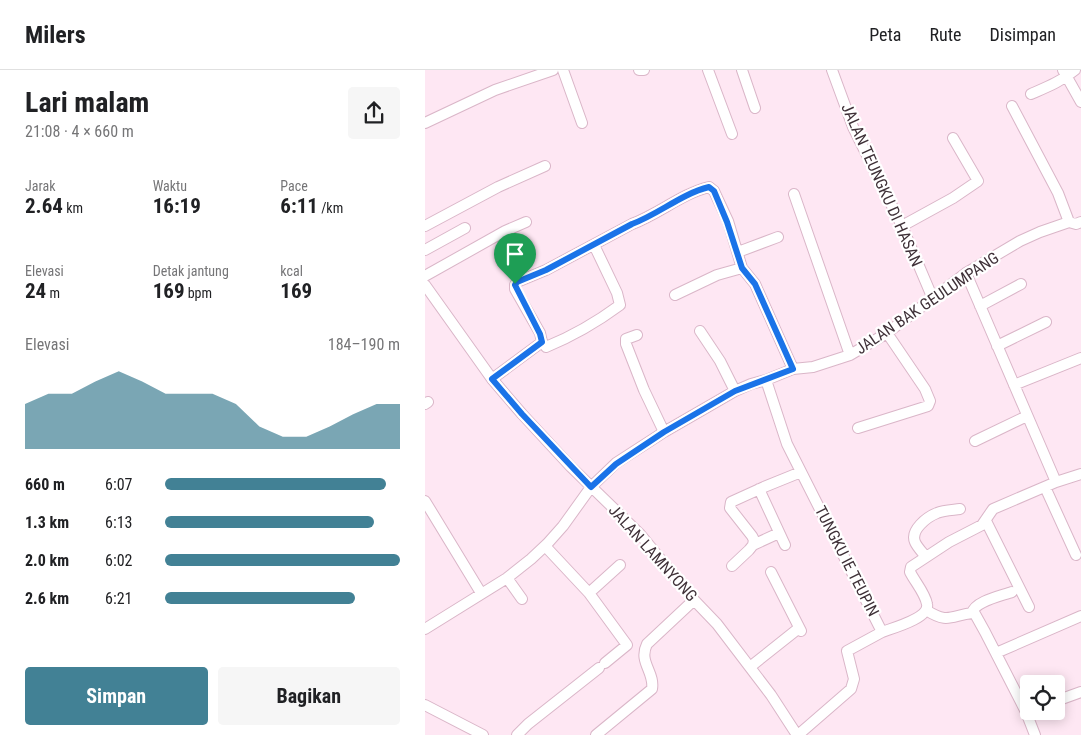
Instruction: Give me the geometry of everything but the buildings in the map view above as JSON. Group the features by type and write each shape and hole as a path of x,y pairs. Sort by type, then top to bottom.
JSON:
{"street":[{"path":"425,123 495,90 523,74 553,70"},
{"path":"563,70 582,123"},
{"path":"639,70 644,70"},
{"path":"708,70 732,134"},
{"path":"742,70 755,108"},
{"name":"JALAN TEUNGKU DI HASAN","path":"832,70 853,128 902,226 933,299"},
{"path":"1031,94 1075,70"},
{"path":"1065,74 1081,102"},
{"path":"1012,106 1077,225"},
{"path":"902,226 953,198 978,181 953,138"},
{"path":"425,226 498,187 545,166"},
{"path":"594,245 621,305 591,326 546,347 515,290 515,284 546,270 632,224 646,219 687,195 709,187 714,191 727,222 739,252 742,268 755,284 793,369"},
{"path":"794,194 850,355"},
{"path":"425,276 526,222"},
{"name":"JALAN BAK GEULUMPANG","path":"425,629 507,578 545,546 563,526 591,487 616,464 664,432 735,391 793,369 813,366 850,355 887,333 966,273 1020,241 1040,232 1077,225"},
{"path":"425,250 465,228"},
{"path":"739,252 778,237"},
{"path":"675,295 717,275 742,268"},
{"path":"966,273 1056,482"},
{"path":"980,306 1021,284"},
{"name":"JALAN LAMNYONG","path":"425,285 492,379 522,414 591,487 640,534 694,600 717,624 798,735"},
{"path":"997,346 1046,322"},
{"path":"700,330 720,361 735,391"},
{"path":"858,428 928,406 930,401 925,389 887,333"},
{"path":"637,335 626,339 626,344 664,432"},
{"path":"492,379 542,342"},
{"path":"1014,385 1081,358"},
{"name":"TUNGKU IE TEUPIN","path":"766,380 787,444 882,632 921,616 926,610"},
{"path":"975,441 1027,416"},
{"path":"753,545 754,540 752,536 730,508 730,505 735,500 801,472"},
{"path":"973,613 948,619 941,618 926,610 925,598 909,571 911,568 949,542 982,525 993,509 1045,486 1081,474"},
{"path":"1045,486 1076,555"},
{"path":"759,489 785,545"},
{"path":"425,501 481,593"},
{"path":"926,557 915,541 914,535 917,529 922,523 937,513 960,509"},
{"path":"986,521 1029,607"},
{"path":"732,566 753,545 779,533"},
{"path":"517,735 528,724 627,645 589,593 545,546"},
{"path":"589,593 620,566"},
{"path":"750,667 800,630 771,572"},
{"path":"507,578 523,599"},
{"path":"1012,592 979,604 973,609 973,613 1020,698"},
{"path":"596,735 652,689 652,681 643,657 647,644 694,600"},
{"path":"996,653 1081,616"},
{"path":"798,735 851,689 854,679 847,651 882,632"},
{"path":"1065,698 1081,692"},
{"path":"425,704 483,735"},
{"path":"1030,720 1035,735"}],"route":[{"path":"709,187 714,191 719,202 739,252 742,268 755,284 793,369 735,391 664,432 616,464 591,487 571,468 492,379 542,342 540,334 515,290 515,284 546,270 632,224 646,219 691,193 709,187"}]}
